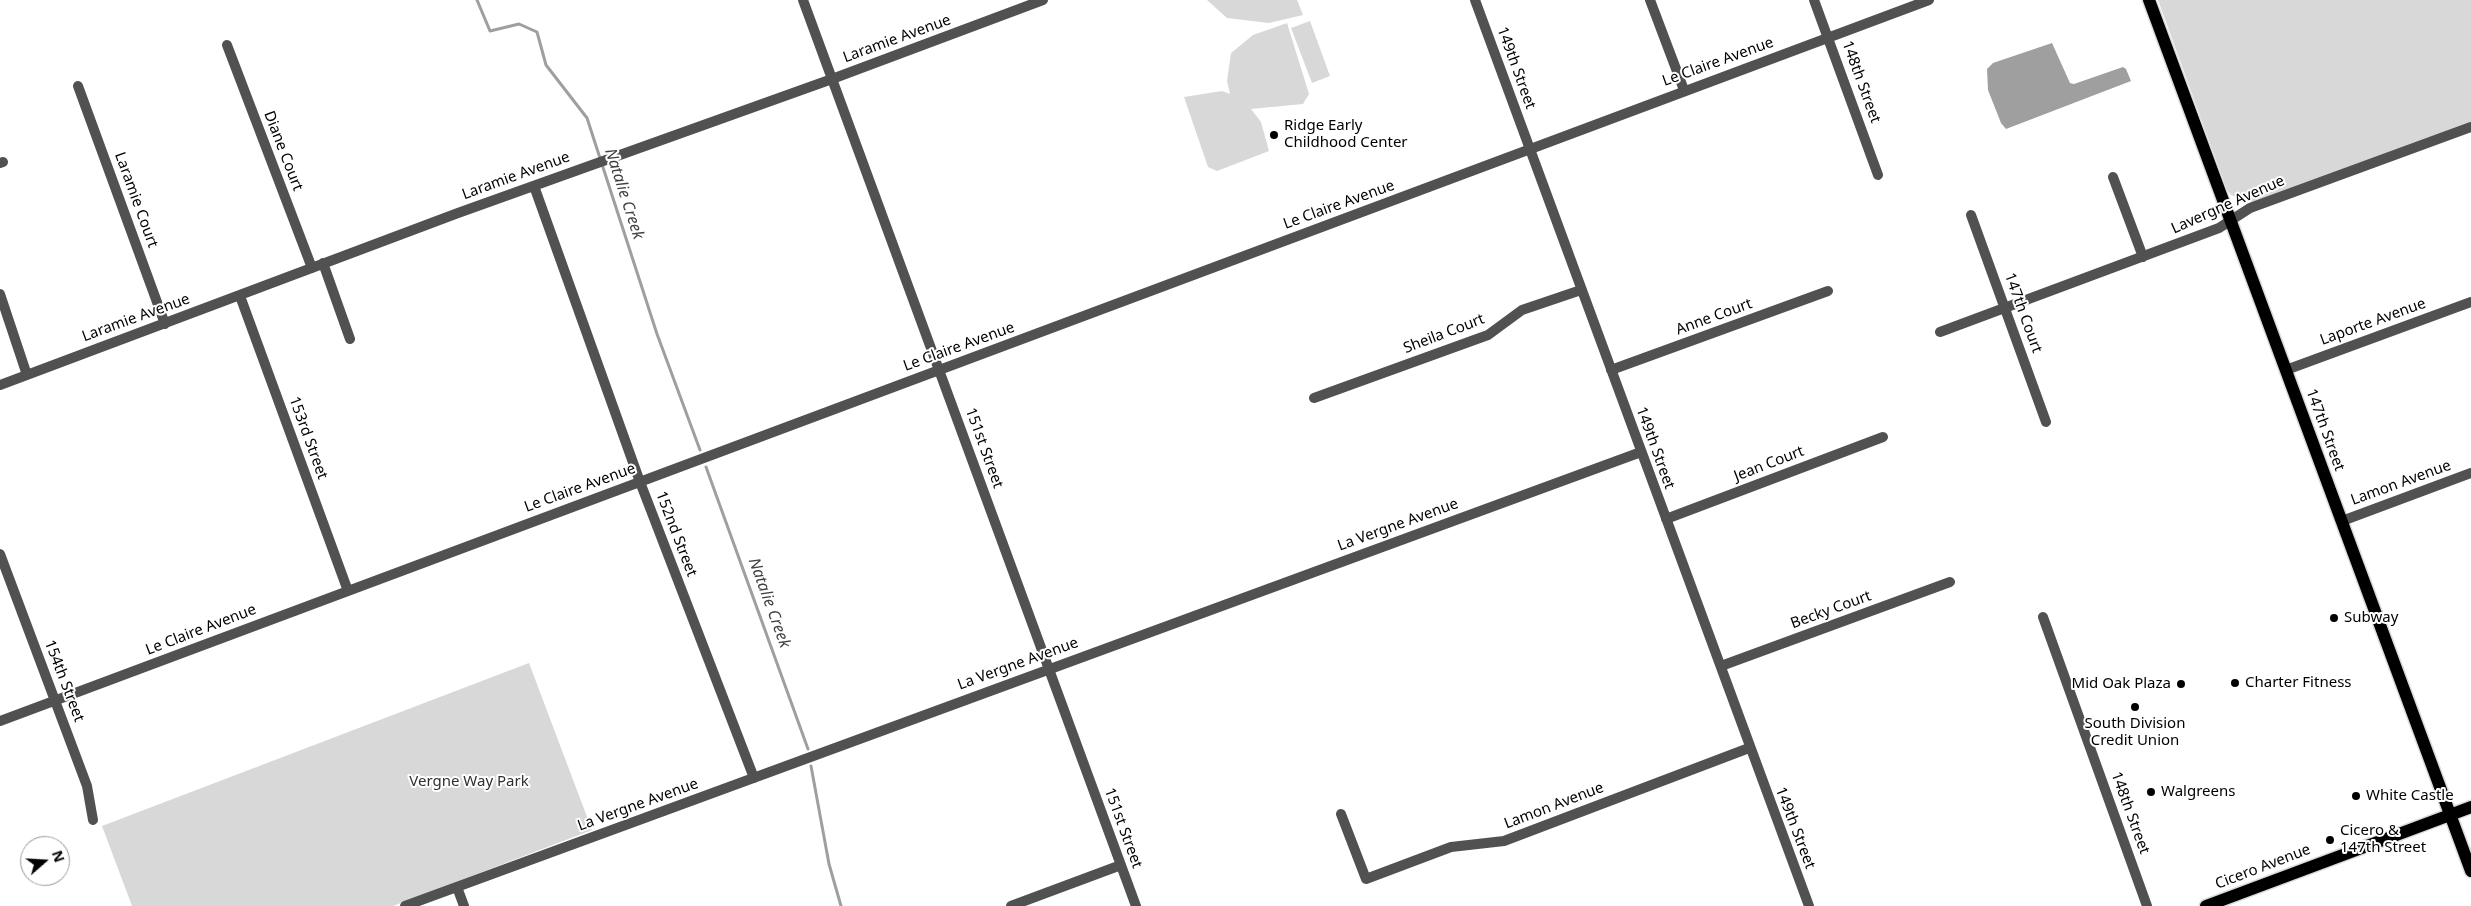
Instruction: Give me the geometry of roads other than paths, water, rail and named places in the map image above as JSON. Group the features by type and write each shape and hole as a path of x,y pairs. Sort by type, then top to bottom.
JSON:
{"main road":[{"name":"147th Street","path":"2149,0 2471,871"},
{"name":"Cicero Avenue","path":"2206,906 2471,807"}],"street":[{"name":"151st Street","path":"803,0 1136,906"},
{"name":"Laramie Avenue","path":"0,385 240,296 323,263 832,79 1043,0"},
{"name":"149th Street","path":"1475,0 1809,906"},
{"path":"1650,0 1684,90"},
{"name":"148th Street","path":"1814,0 1878,175"},
{"name":"Le Claire Avenue","path":"0,721 1929,0"},
{"name":"Diane Court","path":"227,44 312,268"},
{"name":"Laramie Court","path":"78,86 165,324"},
{"name":"Lavergne Avenue","path":"1940,332 2214,230 2250,208 2471,127"},
{"path":"2113,177 2143,257"},
{"name":"152nd Street","path":"534,186 640,482 754,778"},
{"name":"147th Court","path":"1970,215 2046,422"},
{"path":"323,263 350,339"},
{"name":"Sheila Court","path":"1314,398 1488,335 1522,310 1582,290"},
{"name":"Anne Court","path":"1611,370 1828,291"},
{"path":"0,294 27,375"},
{"name":"153rd Street","path":"240,296 348,591"},
{"name":"Laporte Avenue","path":"2286,370 2471,302"},
{"name":"Jean Court","path":"1666,519 1883,437"},
{"name":"La Vergne Avenue","path":"406,906 1049,668 1641,452"},
{"name":"Lamon Avenue","path":"2342,521 2471,473"},
{"name":"154th Street","path":"0,554 87,786 93,820"},
{"name":"Becky Court","path":"1721,666 1950,582"},
{"name":"148th Street","path":"2043,617 2147,906"},
{"name":"Lamon Avenue","path":"1341,814 1366,879 1451,847 1504,841 1750,748"},
{"path":"1011,906 1121,865"},
{"path":"457,887 464,906"}],"waterway":[{"name":"Natalie Creek","path":"477,0 490,31 519,24 537,32 546,65 587,118 657,334 700,450"},
{"name":"Natalie Creek","path":"706,467 808,749"},
{"name":"Natalie Creek","path":"811,766 829,864 841,906"}],"place":[{"name":"Ridge Early Childhood Center","path":"1274,135"},
{"name":"Subway","path":"2334,618"},
{"name":"Charter Fitness","path":"2235,683"},
{"name":"Mid Oak Plaza","path":"2181,684"},
{"name":"South Division Credit Union","path":"2135,707"},
{"name":"Walgreens","path":"2151,792"},
{"name":"White Castle","path":"2356,796"},
{"name":"Cicero & 147th Street","path":"2330,840"}],"park label":[{"name":"Vergne Way Park","path":"469,782"}]}
